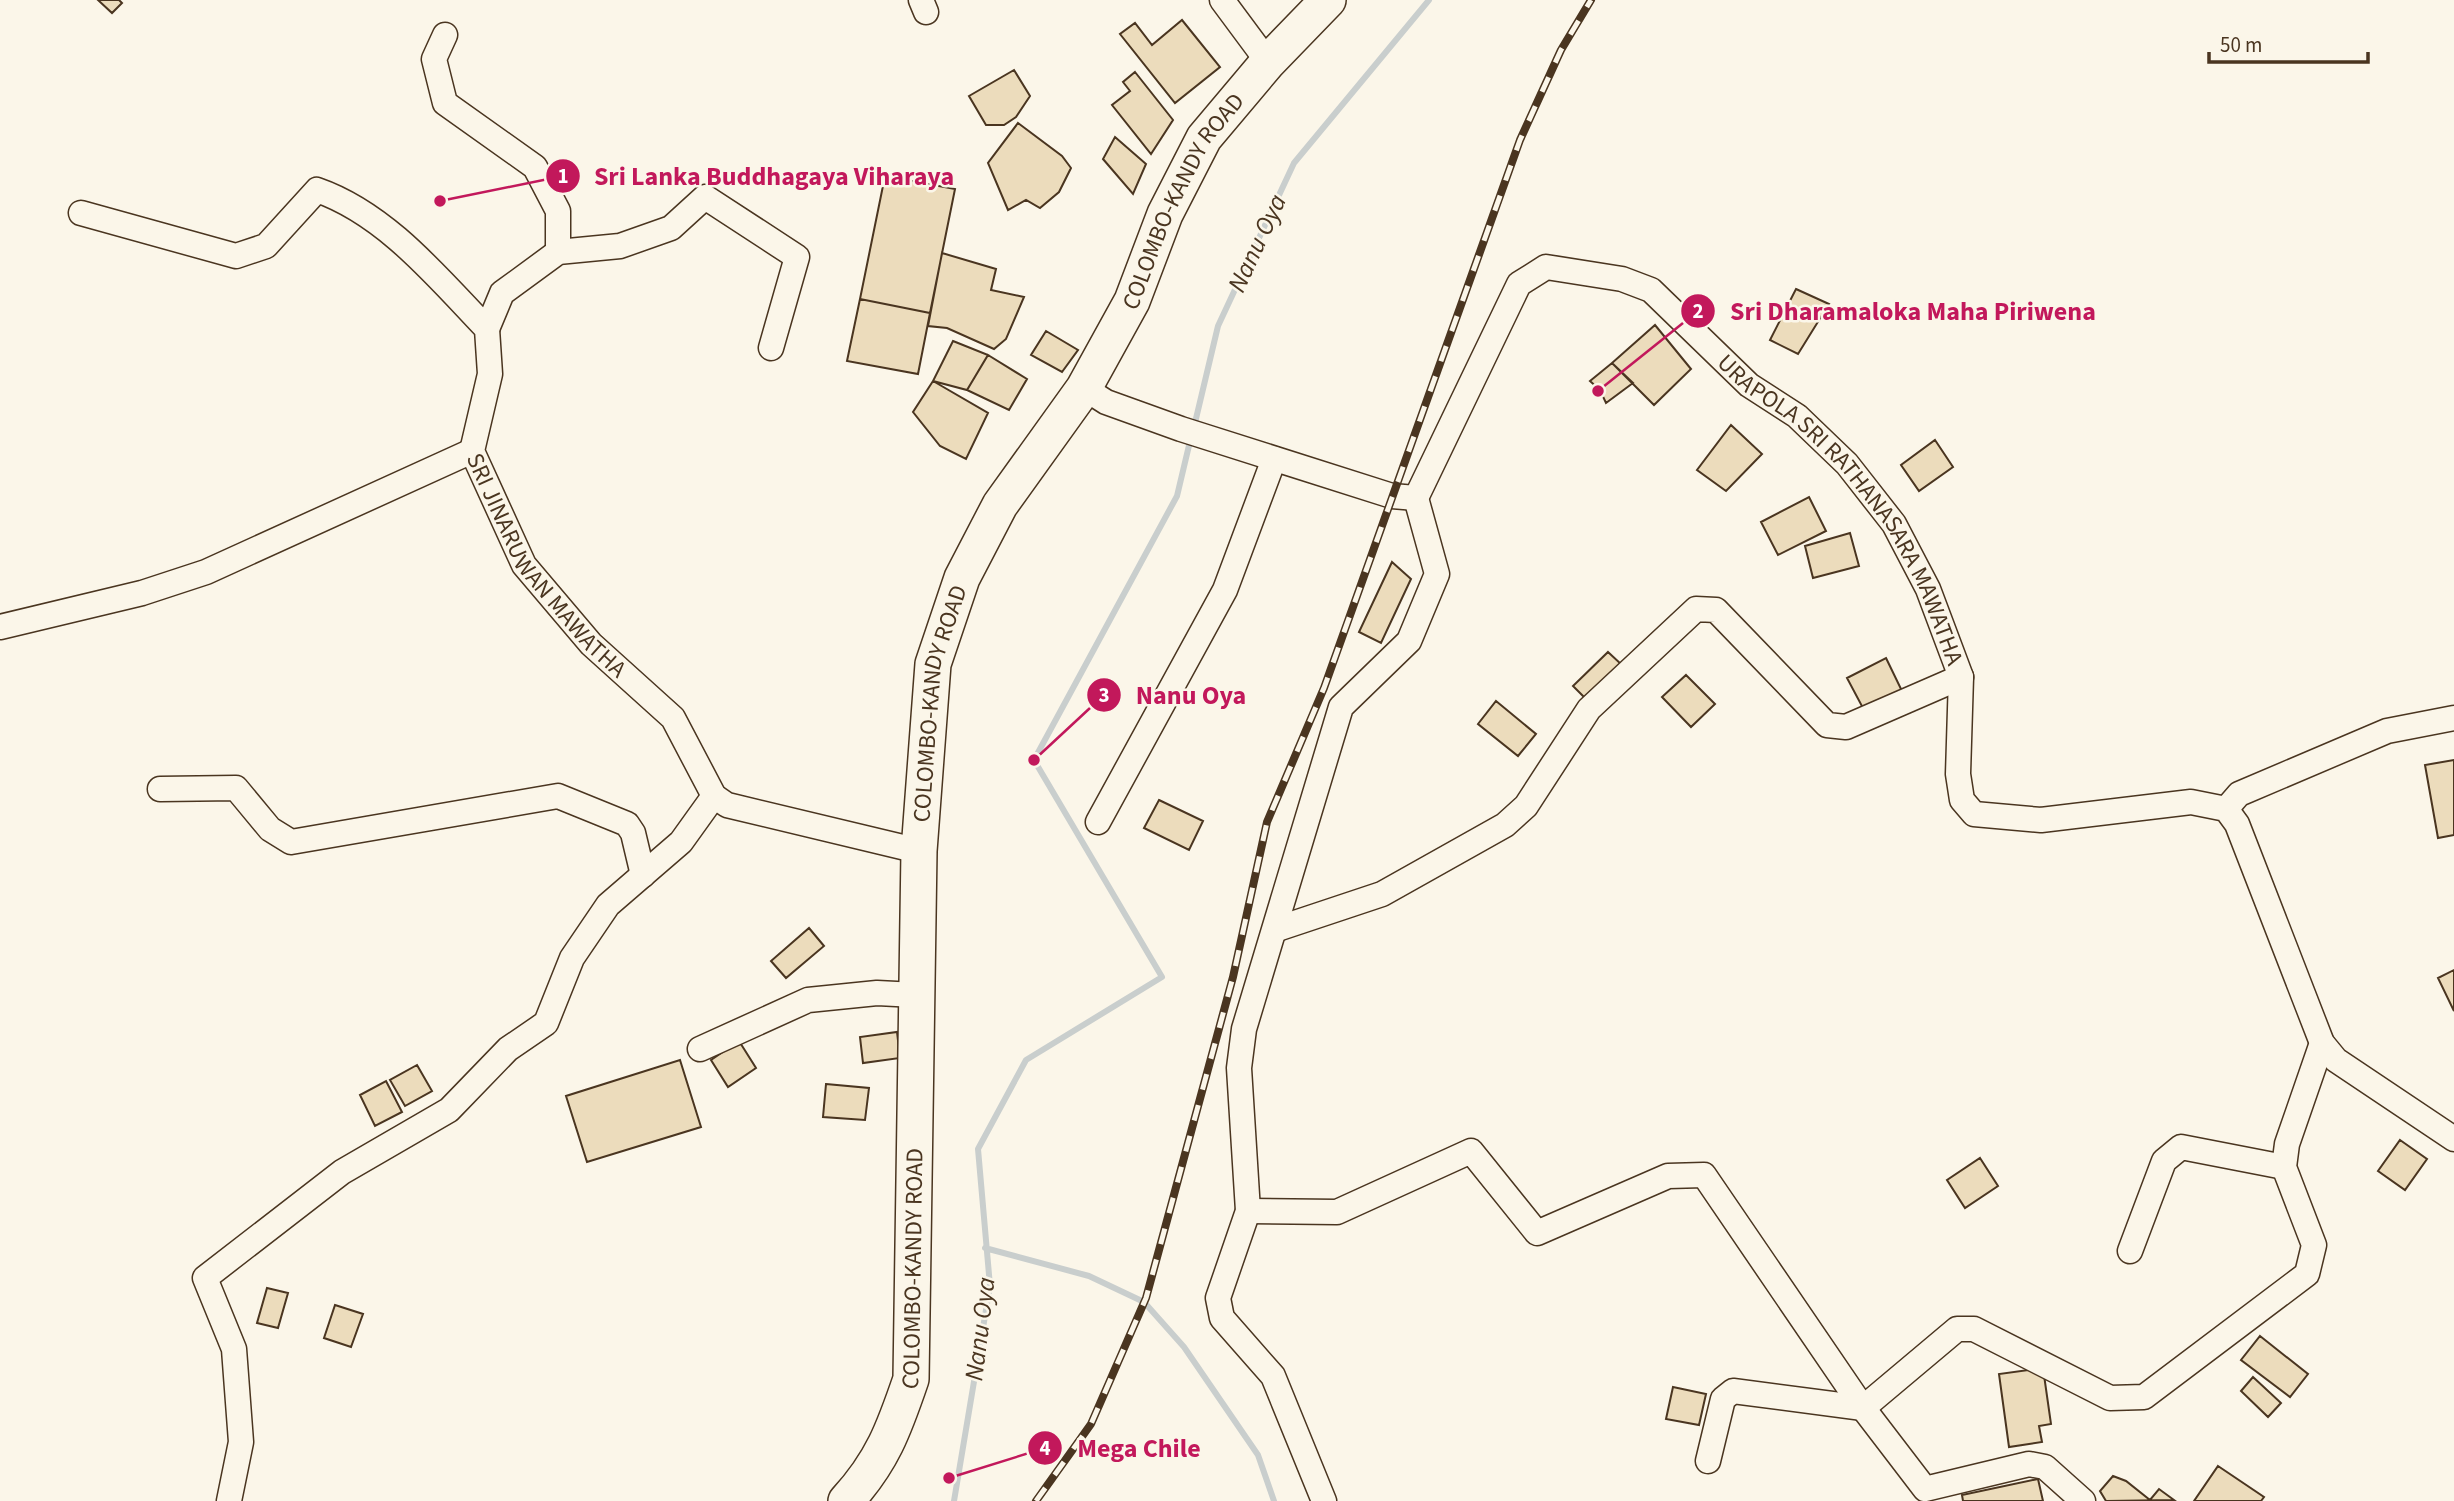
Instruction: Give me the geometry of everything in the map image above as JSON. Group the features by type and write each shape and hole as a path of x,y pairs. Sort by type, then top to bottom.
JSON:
{"highway":[{"name":"COLOMBO-KANDY ROAD","path":"846,1501 864,1481 891,1438 911,1380 919,851 933,664 962,578 1000,505 1084,388 1132,301 1165,214 1204,138 1268,61 1328,0"}],"street":[{"path":"1222,0 1268,61"},
{"path":"444,35 434,59 445,103 535,167 558,211 558,251"},
{"path":"81,213 236,256 266,246 317,190 342,199 417,256 487,329 502,293 558,251 620,246 671,228 705,197 797,257 771,348"},
{"name":"URAPOLA SRI RATHANASARA MAWATHA","path":"1416,498 1519,284 1546,267 1622,279 1651,290 1749,385 1797,416 1847,464 1894,524 1928,589 1961,677 1958,774 1962,800 1974,814 2041,820 2190,802 2226,809"},
{"name":"SRI JINARUWAN MAWATHA","path":"487,329 490,374 472,451 524,565 591,644 673,718 714,796"},
{"path":"1084,388 1106,402 1226,444 1392,496 1416,498 1437,574 1409,641 1341,707 1277,929 1244,1029 1239,1068 1248,1211 1217,1298 1223,1318 1273,1376 1324,1501"},
{"path":"0,627 142,593 206,572 472,451"},
{"path":"1098,822 1225,590 1274,459"},
{"path":"1277,929 1382,894 1505,825 1526,806 1589,709 1696,609 1716,610 1827,725 1846,727 1961,677"},
{"path":"2454,718 2386,731 2239,794 2226,809 2237,824 2322,1043 2336,1060 2454,1139"},
{"path":"160,789 236,788 270,828 291,842 558,796 627,824 634,833 643,875"},
{"path":"229,1501 242,1442 234,1349 205,1278 342,1172 450,1110 508,1049 546,1023 572,958 608,905 681,842 714,796 727,805 919,851"},
{"path":"700,1049 808,1000 877,993 916,995"},
{"path":"1708,1461 1723,1399 1733,1391 1863,1408 1957,1329 1974,1329 2110,1398 2144,1397 2307,1274 2314,1245 2284,1167 2287,1144 2322,1043"},
{"path":"2130,1251 2164,1161 2181,1147 2284,1167"},
{"path":"1248,1211 1337,1212 1471,1151 1537,1233 1668,1176 1704,1175 1922,1495 2029,1464 2045,1467 2083,1501"}],"building":[{"path":"98,0 119,0 122,3 112,13"},
{"path":"1182,20 1220,67 1175,103 1120,34 1135,23 1152,45"},
{"path":"1014,70 1030,96 1016,117 1004,125 986,125 969,96"},
{"path":"1135,72 1173,120 1151,154 1112,105 1130,91 1123,82"},
{"path":"1018,123 1062,156 1071,168 1059,192 1040,208 1026,200 1008,210 988,163"},
{"path":"1115,137 1146,164 1133,194 1103,159"},
{"path":"885,176 955,189 930,313 860,299"},
{"path":"942,253 996,269 991,290 1024,297 1006,339 994,349 947,328 928,326"},
{"path":"1796,289 1829,304 1798,354 1770,340"},
{"path":"860,299 930,313 918,374 847,361"},
{"path":"1655,325 1691,369 1654,405 1612,363"},
{"path":"1046,331 1078,350 1062,372 1031,355"},
{"path":"953,341 988,355 967,390 933,381"},
{"path":"988,355 1027,379 1009,410 967,390"},
{"path":"1612,363 1633,383 1606,403 1600,390 1590,381"},
{"path":"933,381 988,413 966,459 940,446 913,412"},
{"path":"1731,425 1762,454 1726,491 1697,470"},
{"path":"1935,440 1953,467 1919,491 1901,465"},
{"path":"1809,497 1826,531 1778,555 1761,522"},
{"path":"1850,533 1859,566 1813,578 1805,546"},
{"path":"1392,562 1411,579 1381,643 1359,632"},
{"path":"1608,652 1622,665 1587,700 1573,686"},
{"path":"1886,658 1902,691 1864,710 1847,678"},
{"path":"1686,675 1715,704 1691,727 1662,697"},
{"path":"1496,701 1536,734 1518,756 1478,724"},
{"path":"2454,760 2454,835 2438,838 2425,765"},
{"path":"1159,800 1203,821 1189,850 1144,828"},
{"path":"809,928 824,946 786,978 771,961"},
{"path":"2454,970 2454,1011 2438,978"},
{"path":"897,1032 900,1058 863,1063 860,1037"},
{"path":"739,1041 756,1068 728,1087 711,1060"},
{"path":"680,1060 701,1127 587,1162 566,1096"},
{"path":"417,1065 432,1091 405,1106 390,1080"},
{"path":"386,1081 402,1112 375,1126 360,1095"},
{"path":"826,1084 869,1088 865,1120 823,1117"},
{"path":"2400,1140 2427,1159 2405,1190 2378,1171"},
{"path":"1980,1158 1998,1186 1965,1208 1947,1180"},
{"path":"267,1288 288,1293 278,1328 257,1323"},
{"path":"335,1305 363,1314 351,1347 324,1338"},
{"path":"2260,1336 2308,1374 2290,1397 2241,1360"},
{"path":"2043,1368 2051,1424 2039,1426 2042,1442 2009,1447 1999,1374"},
{"path":"2253,1377 2281,1403 2268,1417 2241,1391"},
{"path":"1673,1387 1706,1394 1699,1425 1666,1419"},
{"path":"2218,1466 2264,1497 2261,1501 2194,1501"},
{"path":"2113,1476 2126,1481 2150,1500 2159,1489 2174,1500 2106,1501 2100,1491"},
{"path":"2038,1479 2043,1501 1963,1501 1962,1495"}],"waterway":[{"name":"Nanu Oya","path":"1194,427 1218,326 1294,163 1429,0"},
{"name":"Nanu Oya","path":"954,1501 990,1286 978,1149 1026,1060 1162,977 1034,760 1177,496 1191,437"},
{"path":"985,1248 1089,1276 1144,1302 1184,1347 1258,1455 1274,1501"}],"railway":[{"path":"1036,1501 1091,1424 1146,1298 1233,977 1267,822 1324,688 1520,140 1561,50 1591,0"}],"place":[{"name":"Sri Lanka Buddhagaya Viharaya","path":"440,201"},
{"name":"Sri Dharamaloka Maha Piriwena","path":"1598,391"},
{"name":"Nanu Oya","path":"1034,760"},
{"name":"Mega Chile","path":"949,1478"}]}
